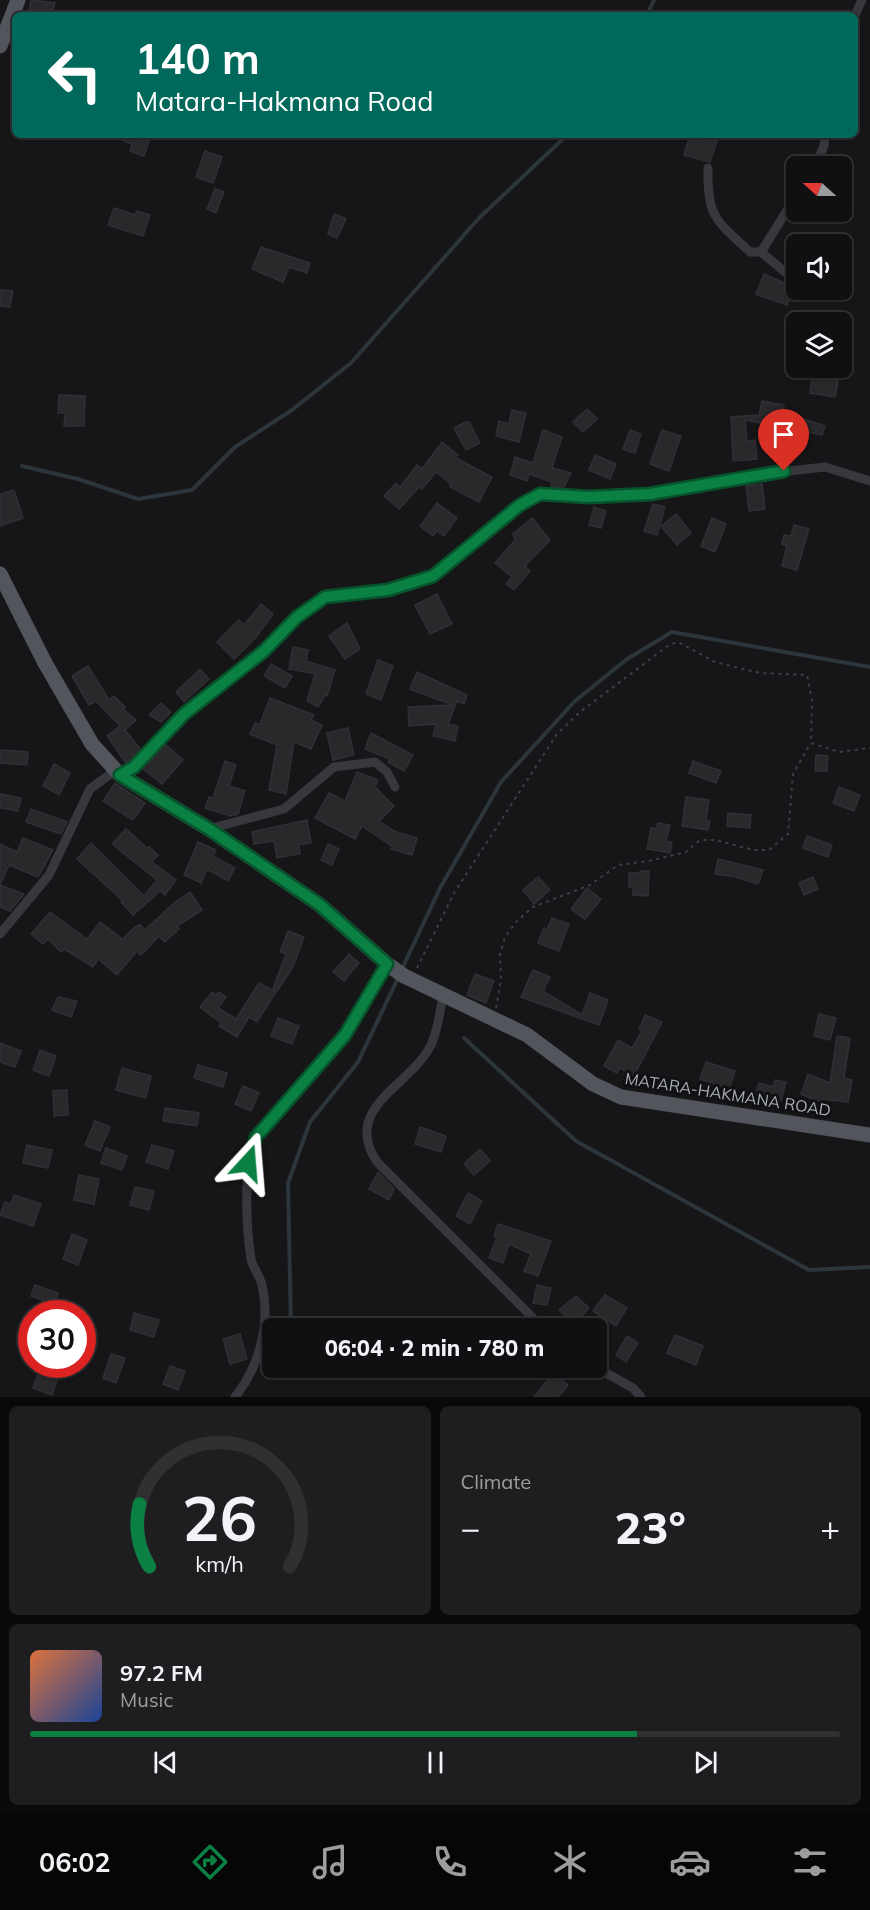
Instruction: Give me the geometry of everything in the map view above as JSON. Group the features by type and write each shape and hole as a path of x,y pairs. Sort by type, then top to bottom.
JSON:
{"main road":[{"path":"0,46 12,15"},
{"name":"MATARA-HAKMANA ROAD","path":"0,574 45,663 92,744 118,772 209,829 320,905 387,964 408,978 527,1035 592,1084 621,1097 870,1135"}],"street":[{"path":"820,156 825,138"},
{"path":"708,168 707,197 716,219 750,252 761,252 786,273"},
{"path":"761,252 786,212"},
{"path":"0,934 49,875 90,789 118,772 134,767 184,714 264,651 297,617 325,597 388,590 433,576 520,505 540,494 589,497 650,494 744,476 825,467 870,481"},
{"path":"209,829 284,809 334,767 343,765 375,762 387,772 395,788"},
{"path":"235,1397 251,1377 260,1349 264,1311 262,1283 252,1262 246,1174 250,1151 256,1137 345,1035 387,964"},
{"path":"443,995 432,1044 415,1069 385,1095 370,1116 365,1134 368,1148 377,1162 533,1318"},
{"path":"607,1374 633,1388 641,1397"}],"path":[{"path":"408,978 454,893 557,734 580,712 669,645 678,642 715,662 760,674 807,675 812,701 811,743 793,774 788,834 769,850 754,850 715,840 700,840 686,852 650,861 618,865 590,885 533,907 517,921 505,937 500,955 501,980 494,1019"},
{"path":"811,743 839,752 870,748"}],"building":[{"path":"31,0 55,3 53,12 29,12"},
{"path":"117,138 150,138 144,156 130,151 132,144"},
{"path":"689,138 717,141 710,162 684,155"},
{"path":"205,151 222,157 213,183 196,177"},
{"path":"215,189 224,192 216,213 207,209"},
{"path":"114,208 135,215 137,211 150,215 143,236 108,225"},
{"path":"334,214 346,219 337,238 328,234"},
{"path":"261,247 310,263 307,273 289,267 283,282 252,269"},
{"path":"764,274 786,284 786,300 789,300 787,305 756,294"},
{"path":"0,290 13,291 10,307 0,306"},
{"path":"812,378 838,381 835,397 810,393"},
{"path":"59,395 85,396 84,426 64,426 65,413 58,413"},
{"path":"762,401 784,405 783,412 825,426 822,435 745,420 747,441 755,440 757,459 733,461 731,417 759,415"},
{"path":"587,409 597,419 583,432 573,422"},
{"path":"512,410 526,413 519,442 496,436 499,421 509,424"},
{"path":"469,422 480,443 466,450 454,428"},
{"path":"543,430 562,437 552,468 571,473 563,489 551,488 552,482 529,474 527,481 510,475 515,457 533,463"},
{"path":"630,430 641,434 635,453 623,449"},
{"path":"662,430 681,436 669,471 650,464"},
{"path":"442,442 458,455 454,457 492,477 479,502 450,487 451,484 436,472 422,489 420,486 399,509 384,496 396,483 400,487 417,465 422,469"},
{"path":"595,455 616,464 610,479 589,470"},
{"path":"762,484 765,509 749,511 746,486"},
{"path":"14,490 23,518 0,526 0,494"},
{"path":"437,503 457,518 444,536 437,531 433,536 420,526"},
{"path":"653,504 665,507 657,535 644,531"},
{"path":"594,507 606,511 601,528 589,525"},
{"path":"676,514 691,533 677,545 661,526"},
{"path":"532,518 550,540 525,566 530,571 514,590 506,584 512,577 495,563 515,540 513,534"},
{"path":"712,518 726,524 715,552 701,546"},
{"path":"794,525 809,529 797,570 782,566 787,546 782,544 784,535 791,536"},
{"path":"437,594 452,624 430,634 415,605"},
{"path":"261,604 273,614 256,637 234,659 217,642 239,620 244,625"},
{"path":"347,623 360,649 345,659 329,636"},
{"path":"293,647 308,650 306,661 335,670 327,696 325,695 318,707 307,701 315,674 289,669"},
{"path":"378,660 393,666 381,700 366,694"},
{"path":"271,664 292,676 285,688 264,676"},
{"path":"88,666 109,700 114,696 125,707 123,709 136,720 125,730 141,750 126,763 107,736 120,726 96,701 89,705 72,676"},
{"path":"200,669 209,679 184,702 176,692"},
{"path":"417,672 467,695 464,704 457,701 448,724 458,726 455,741 433,736 436,724 409,726 408,707 453,705 410,689"},
{"path":"270,698 314,715 311,720 322,725 311,749 294,742 286,794 269,790 277,745 250,734 255,723 260,724"},
{"path":"161,703 171,712 161,722 149,715"},
{"path":"348,728 354,755 333,760 327,733"},
{"path":"371,733 413,755 404,771 388,762 390,759 365,749"},
{"path":"165,744 183,760 162,784 142,768"},
{"path":"0,750 28,752 27,765 0,763"},
{"path":"816,755 828,756 827,771 815,771"},
{"path":"225,761 236,765 229,786 245,791 238,814 231,816 205,808 209,797 213,798"},
{"path":"693,761 721,771 716,783 689,773"},
{"path":"54,764 70,773 59,795 43,786"},
{"path":"357,772 378,780 375,787 394,806 379,821 394,831 417,838 412,855 391,849 393,847 362,826 355,839 315,818 329,793 345,801"},
{"path":"115,783 145,803 133,820 103,801"},
{"path":"839,787 860,795 854,811 833,803"},
{"path":"0,794 21,798 18,811 0,808"},
{"path":"686,797 709,800 706,820 710,821 708,830 682,826"},
{"path":"31,809 67,822 61,834 26,822"},
{"path":"728,813 751,815 750,828 727,826"},
{"path":"307,820 311,843 299,845 300,854 277,858 274,841 254,844 252,832"},
{"path":"658,823 670,825 666,841 672,842 670,853 647,849 651,828 656,829"},
{"path":"126,829 158,855 152,862 176,880 165,895 160,891 133,915 121,902 123,901 77,859 91,843 144,896 157,880 112,844"},
{"path":"807,836 832,845 828,857 803,848"},
{"path":"23,838 53,850 38,877 9,865 0,885 0,844 17,852"},
{"path":"198,842 216,850 213,856 235,868 228,881 207,869 201,883 184,875"},
{"path":"328,844 339,849 332,865 321,860"},
{"path":"718,859 763,870 758,884 736,877 715,874"},
{"path":"640,871 649,871 648,896 633,895 633,887 629,887 629,873 640,873"},
{"path":"538,877 550,890 534,904 523,890"},
{"path":"813,877 818,889 804,895 799,883"},
{"path":"0,885 24,894 10,911 0,907"},
{"path":"587,888 601,899 585,919 571,909"},
{"path":"190,892 202,910 177,926 179,929 165,942 159,936 141,955 137,951 117,975 98,959 93,967 64,949 61,952 48,939 43,944 31,934 50,912 87,939 100,922 123,939 135,927 140,925 145,930 175,902"},
{"path":"552,918 569,924 559,951 538,943 544,928 547,929"},
{"path":"288,931 304,937 293,967 277,991 273,989 286,954 280,952"},
{"path":"349,954 359,963 344,981 333,972"},
{"path":"533,970 550,977 543,991 582,1015 590,993 608,1000 599,1025 521,997"},
{"path":"475,974 494,981 486,1003 467,995"},
{"path":"259,983 276,992 257,1022 249,1017 237,1037 219,1026 221,1023 200,1007 212,992 216,995 219,992 226,997 218,1008 236,1019"},
{"path":"58,997 77,1001 71,1017 52,1010"},
{"path":"819,1014 836,1018 830,1040 814,1036"},
{"path":"645,1015 662,1022 634,1076 620,1068 617,1073 604,1066 618,1040 632,1048 642,1031 639,1029"},
{"path":"278,1018 299,1026 292,1044 271,1036"},
{"path":"837,1036 850,1038 844,1078 852,1080 848,1102 822,1099 821,1102 801,1094 808,1074 830,1083"},
{"path":"0,1043 21,1051 15,1067 0,1062"},
{"path":"40,1050 56,1056 49,1076 33,1070"},
{"path":"706,1062 735,1071 729,1089 700,1079"},
{"path":"198,1065 227,1073 223,1087 194,1078"},
{"path":"122,1068 151,1076 146,1098 116,1090"},
{"path":"775,1080 786,1082 781,1100 756,1093 759,1083 773,1087"},
{"path":"243,1086 259,1093 251,1111 235,1104"},
{"path":"67,1090 68,1115 54,1116 53,1091"},
{"path":"165,1108 199,1113 197,1126 163,1121"},
{"path":"95,1121 110,1127 100,1151 85,1145"},
{"path":"420,1127 446,1136 441,1152 415,1144"},
{"path":"27,1145 52,1150 48,1168 23,1163"},
{"path":"152,1145 174,1151 168,1169 146,1162"},
{"path":"106,1148 127,1156 122,1170 101,1163"},
{"path":"480,1149 490,1161 474,1175 464,1164"},
{"path":"378,1172 394,1189 389,1200 369,1189"},
{"path":"79,1175 99,1179 94,1204 74,1200"},
{"path":"135,1187 154,1191 149,1210 130,1205"},
{"path":"468,1193 482,1201 470,1224 456,1216"},
{"path":"14,1195 41,1204 33,1226 0,1215 5,1202 11,1204"},
{"path":"498,1224 551,1241 538,1276 524,1271 531,1254 509,1244 503,1263 489,1258 497,1237 494,1236"},
{"path":"72,1234 87,1240 78,1265 63,1259"},
{"path":"35,1285 58,1293 55,1300 42,1300 31,1296"},
{"path":"537,1285 551,1288 547,1305 533,1303"},
{"path":"605,1295 627,1308 616,1326 593,1311"},
{"path":"576,1296 589,1308 580,1318 568,1318 559,1310"},
{"path":"134,1313 159,1320 154,1337 130,1330"},
{"path":"240,1334 247,1359 230,1364 223,1339"},
{"path":"675,1335 703,1346 696,1365 667,1353"},
{"path":"627,1336 638,1343 626,1362 616,1355"},
{"path":"111,1354 125,1358 116,1383 103,1378"},
{"path":"170,1366 185,1371 178,1390 163,1384"},
{"path":"37,1378 57,1378 52,1395 33,1388"},
{"path":"549,1378 559,1378 568,1385 558,1397 534,1397"}],"waterway":[{"path":"648,12 654,0"},
{"path":"22,466 78,479 138,499 192,490 235,447 292,410 351,363 479,218 564,138"},
{"path":"402,969 440,888 501,782 575,701 627,659 672,632 870,667"},
{"path":"291,1318 288,1183 310,1122 358,1062 399,976"},
{"path":"464,1038 576,1141 809,1270 870,1267"}],"route":[{"path":"248,1163 256,1137 345,1035 368,992 387,964 320,905 209,829 120,775 134,767 184,714 264,651 297,617 325,597 388,590 433,576 520,505 540,494 589,497 650,494 744,476 784,471"}]}
